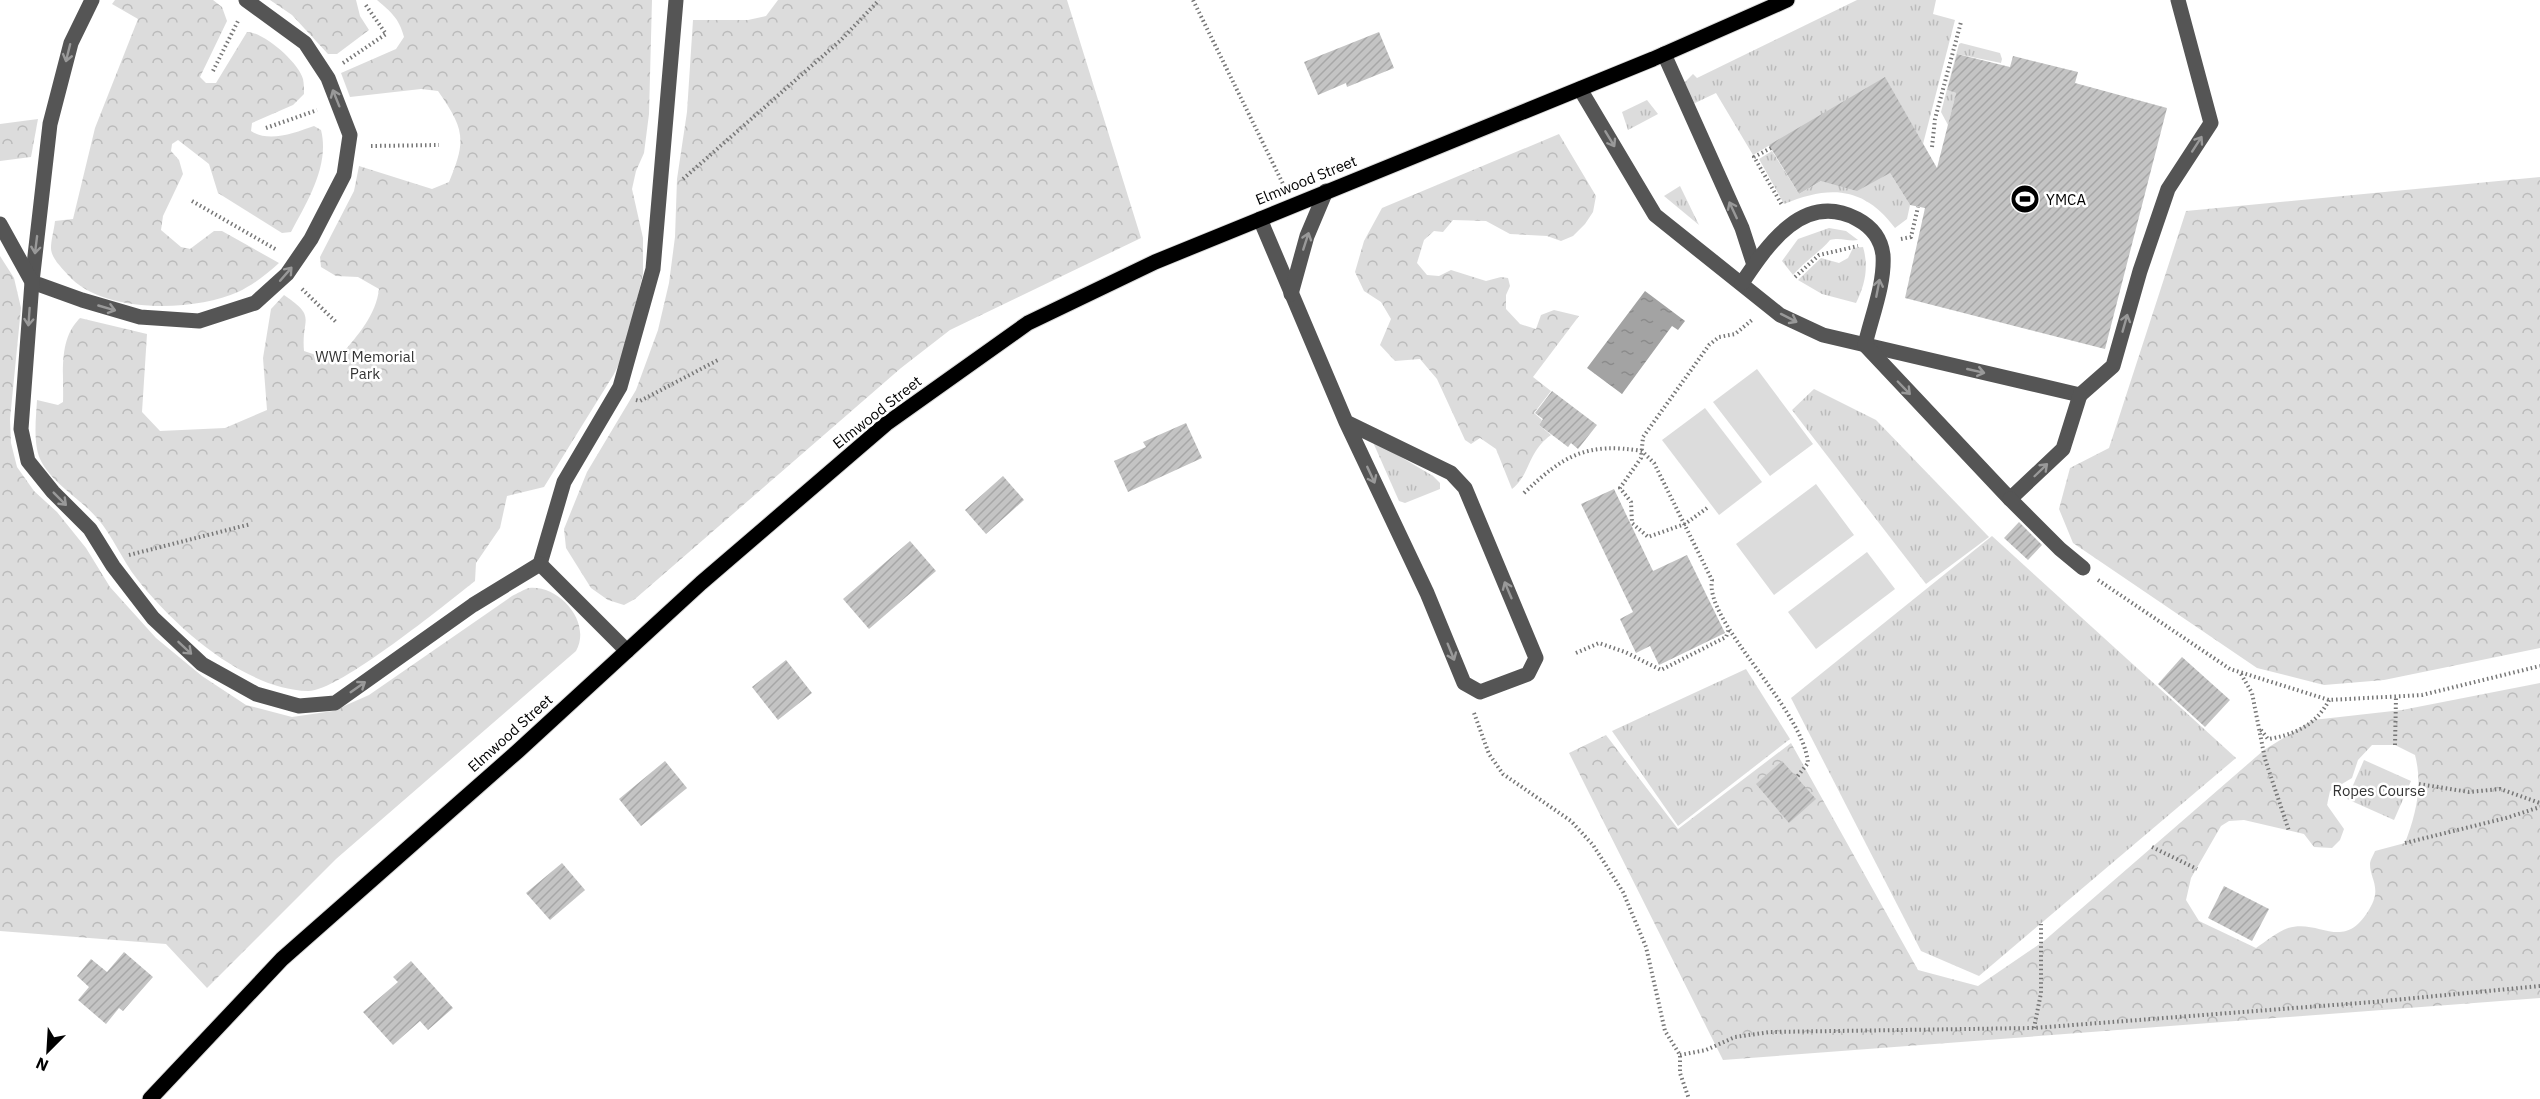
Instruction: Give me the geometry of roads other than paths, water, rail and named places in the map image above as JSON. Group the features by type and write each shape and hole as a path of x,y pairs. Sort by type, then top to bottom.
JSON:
{"main road":[{"name":"Elmwood Street","path":"150,1099 282,959 701,583 886,424 1028,323 1155,262 1580,89 1787,0"}],"lane":[{"path":"92,0 71,42 50,124 32,282 21,429 28,461 53,492 90,529 109,560 153,618 202,664 256,694 299,706 335,703 473,605 540,564 564,482 620,387 653,269 676,0"},
{"path":"2010,499 2062,449 2080,395 2113,366 2140,271 2168,189 2211,123 2178,0"},
{"path":"0,224 32,282 82,300 140,317 199,321 255,303 291,268 311,239 344,175 350,135 325,75 305,43 247,1"},
{"path":"1664,54 1742,228 1754,265"},
{"path":"1580,89 1655,215 1780,315 1822,335 2080,395"},
{"path":"1291,294 1307,236 1326,191"},
{"path":"1742,283 1776,236 1803,218 1818,212 1835,211 1870,227 1877,236 1883,256 1865,345"},
{"path":"1260,219 1346,422 1427,593 1464,683 1480,692 1528,674 1536,658 1465,488 1451,473 1346,422"},
{"path":"1865,345 2010,499 2060,549 2083,568"},
{"path":"540,564 627,651"}],"water":[{"path":"1645,291 1685,321 1678,330 1672,326 1622,394 1587,368"}],"place":[{"name":"YMCA","path":"2025,199"}],"park label":[{"name":"WWI Memorial Park","path":"365,364"},
{"name":"Ropes Course","path":"2379,790"}]}
